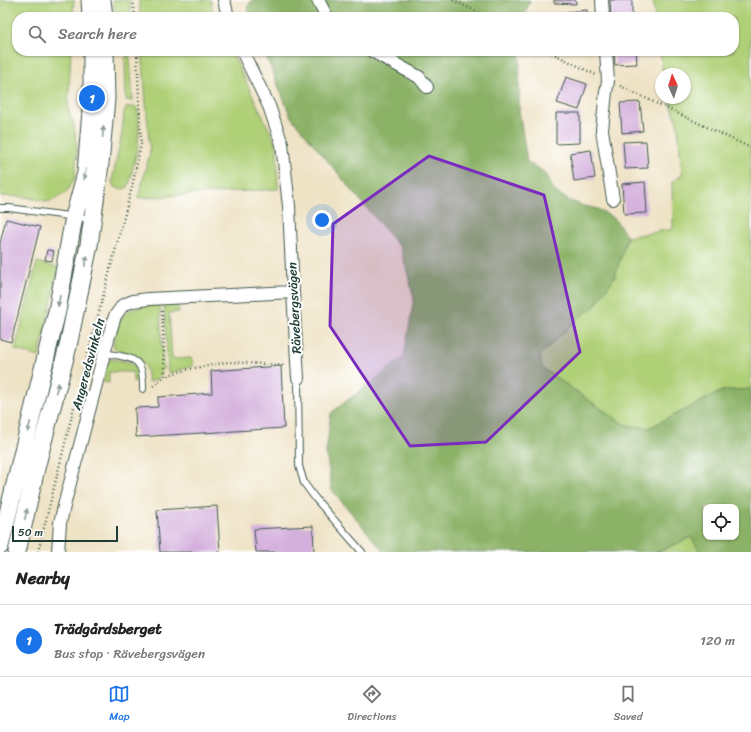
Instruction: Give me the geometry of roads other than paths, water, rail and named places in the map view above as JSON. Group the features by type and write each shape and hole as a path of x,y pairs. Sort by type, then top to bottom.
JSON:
{"street":[{"path":"90,0 91,12"},
{"path":"102,0 103,12"},
{"path":"224,0 227,12"},
{"path":"318,0 324,12"},
{"path":"602,0 603,12"},
{"path":"0,546 57,311 74,217 86,173 92,98 92,56"},
{"path":"17,552 37,464 68,346 93,219 106,99 105,56"},
{"name":"Rävebergsvägen","path":"244,56 269,106 282,144 289,206 298,377"},
{"path":"381,56 419,77 427,87"},
{"path":"606,56 608,81 602,130 613,199"},
{"name":"Angeredsvinkeln","path":"58,552 60,523 104,353 115,316 122,305 133,301 162,298 293,292"}],"lane":[{"path":"0,208 93,219"},
{"path":"104,353 136,361 140,365 143,376 142,389"},
{"name":"Rävebergsvägen","path":"298,377 299,466 304,483 315,498 362,552"}],"place":[{"name":"Trädgårdsberget","path":"92,98"}]}
